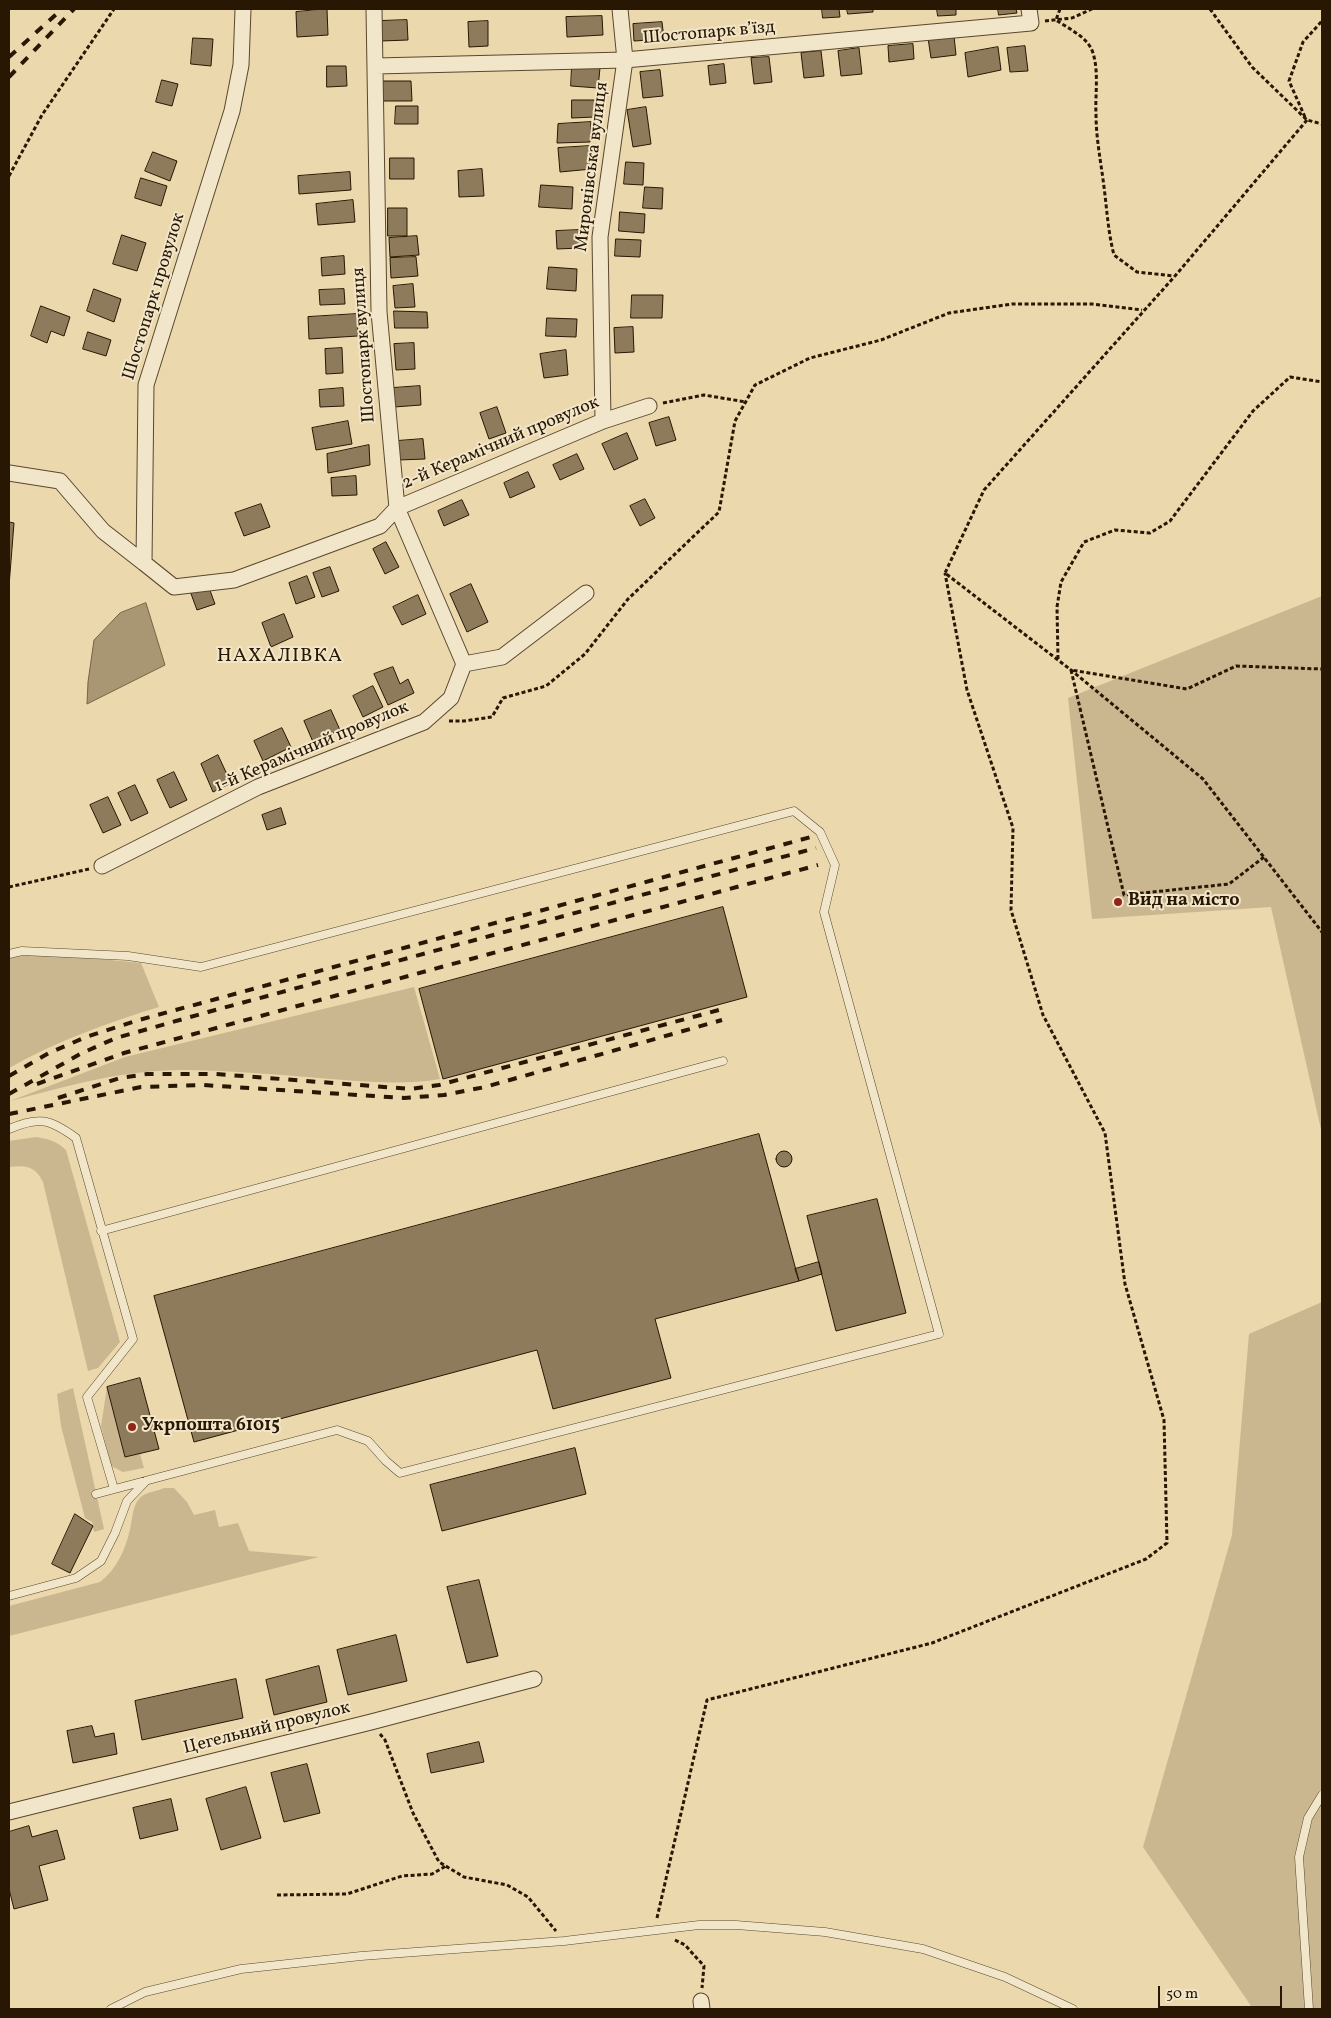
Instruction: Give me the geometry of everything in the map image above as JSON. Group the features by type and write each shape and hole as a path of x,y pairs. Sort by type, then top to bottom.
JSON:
{"street":[{"name":"Шостопарк провулок","path":"144,563 146,385 232,110 241,65 243,9"},
{"name":"Шостопарк вулиця","path":"374,9 378,312 397,508 464,664"},
{"name":"Миронівська вулиця","path":"603,421 600,237 625,60 620,9"},
{"name":"Шостопарк в’їзд","path":"376,66 625,60 1030,16"},
{"name":"2-й Керамічний провулок","path":"144,563 174,587 234,580 380,526 397,508 603,421 649,406"},
{"path":"9,473 60,481 103,530 144,563"},
{"path":"464,664 502,657 586,593"},
{"name":"1-й Керамічний провулок","path":"102,866 258,787 424,722 451,698 464,664"},
{"name":"Цегельний провулок","path":"9,1812 371,1722 534,1679"}],"lane":[{"path":"9,954 22,951 128,956 201,966 794,811 820,832 835,865 824,912 939,1334 400,1473 368,1441 337,1430 96,1494"},
{"path":"101,1231 723,1061"},
{"path":"9,1129 39,1120 59,1126 76,1138 132,1339 87,1396 114,1489"},
{"path":"9,1596 76,1578 101,1561 115,1533 127,1501 146,1481"},
{"path":"1309,2009 1299,1857 1308,1818 1322,1795"},
{"path":"111,2009 145,1992 241,1969 361,1956 564,1941 699,1926 736,1925 825,1932 923,1949 1005,1977 1073,2009"}],"path":[{"path":"9,176 42,115 114,9"},
{"path":"1056,20 1060,9"},
{"path":"1030,16 1056,20 1072,18 1092,9"},
{"path":"1210,9 1252,67 1307,120 1322,124"},
{"path":"1056,20 1082,37 1093,52 1096,75 1098,153 1104,187 1106,217 1114,255 1137,272 1175,276"},
{"path":"1307,120 1289,81 1303,42 1322,22"},
{"path":"702,2005 704,1966 685,1945 654,1931 706,1700 932,1643 1146,1559 1168,1543 1164,1420 1125,1284 1105,1133 1043,1015 1011,910 1013,828 966,690 945,573 984,490 1175,276 1307,120"},
{"path":"424,722 464,721 492,717 503,698 546,686 585,654 628,600 719,512 735,421 756,385 810,358 881,340 950,313 1012,304 1092,304 1143,310"},
{"path":"1058,660 1057,607 1061,582 1084,542 1115,530 1150,533 1170,521 1253,411 1290,377 1322,382"},
{"path":"649,406 704,395 746,402"},
{"path":"945,573 1058,660 1203,779 1322,932"},
{"path":"1070,670 1188,688 1236,666 1322,669"},
{"path":"1070,670 1124,895 1228,884 1264,857"},
{"path":"9,887 102,866"},
{"path":"371,1722 385,1740 413,1812 439,1862 464,1877 507,1885 528,1898 564,1941"},
{"path":"277,1896 347,1894 402,1876 432,1874 447,1866"}],"shaded area":[{"path":"1322,596 1322,1134 1271,907 1092,919 1068,698"},
{"path":"146,603 165,665 87,704 94,640 120,613"},
{"path":"27,955 69,956 141,963 159,1007 82,1033 45,1049 9,1068 9,958"},
{"path":"414,987 440,1079 379,1082 237,1072 165,1070 98,1079 10,1101 125,1057"},
{"path":"36,1137 59,1144 66,1150 120,1342 98,1368 88,1371 43,1182 37,1173 29,1168 20,1166 9,1167 9,1141"},
{"path":"1322,1302 1322,2009 1253,2009 1143,1847 1232,1535 1249,1334"},
{"path":"107,1387 125,1457 140,1454 144,1468 123,1472 111,1466 101,1426"},
{"path":"73,1388 104,1529 94,1532 92,1522 85,1518 61,1426 57,1394"},
{"path":"164,1488 174,1488 187,1502 194,1515 215,1510 219,1527 238,1523 249,1551 319,1557 9,1636 9,1606 100,1582 106,1577 123,1551 136,1503 147,1493"}],"building":[{"path":"327,9 328,35 297,37 296,12"},
{"path":"822,9 839,9 840,17 823,18"},
{"path":"847,9 873,9 873,12 848,14"},
{"path":"937,9 956,9 956,15 938,16"},
{"path":"998,9 1016,9 1017,13 999,15"},
{"path":"602,16 603,35 567,37 566,17"},
{"path":"407,20 408,40 381,41 380,21"},
{"path":"488,21 488,46 469,47 468,22"},
{"path":"662,22 664,39 634,41 633,24"},
{"path":"954,36 956,55 931,58 928,38"},
{"path":"193,38 213,39 211,66 191,64"},
{"path":"913,44 914,59 889,62 888,46"},
{"path":"1025,46 1028,71 1010,72 1007,48"},
{"path":"998,47 1001,70 968,77 965,53"},
{"path":"859,48 862,74 841,76 838,51"},
{"path":"821,51 824,76 804,78 801,53"},
{"path":"769,57 772,82 754,84 751,58"},
{"path":"724,64 726,83 710,85 708,66"},
{"path":"327,66 346,66 347,86 327,87"},
{"path":"572,66 600,68 598,88 571,86"},
{"path":"660,70 663,96 643,98 640,72"},
{"path":"162,80 178,84 172,106 156,102"},
{"path":"382,81 411,81 412,101 383,101"},
{"path":"572,100 595,100 595,117 572,118"},
{"path":"396,106 418,106 418,124 395,124"},
{"path":"646,107 651,144 633,147 627,110"},
{"path":"591,122 590,142 557,143 558,124"},
{"path":"590,146 592,169 560,172 558,148"},
{"path":"153,152 177,161 170,181 145,171"},
{"path":"390,158 414,158 414,179 390,179"},
{"path":"626,162 644,163 643,185 624,184"},
{"path":"482,169 484,196 459,197 458,171"},
{"path":"350,172 351,190 299,194 298,176"},
{"path":"141,178 167,186 161,206 135,198"},
{"path":"541,185 573,187 572,209 539,207"},
{"path":"645,187 663,188 662,209 643,208"},
{"path":"353,200 355,222 318,225 316,204"},
{"path":"388,208 407,208 407,236 388,236"},
{"path":"620,212 645,214 644,233 619,231"},
{"path":"579,230 580,248 557,249 556,231"},
{"path":"122,235 146,243 137,271 113,264"},
{"path":"417,236 419,255 390,257 389,238"},
{"path":"616,239 641,240 640,257 615,256"},
{"path":"344,256 345,274 322,276 321,258"},
{"path":"416,257 418,276 391,278 390,258"},
{"path":"549,267 577,269 576,291 547,289"},
{"path":"413,284 415,307 395,308 393,286"},
{"path":"94,289 121,299 114,322 87,311"},
{"path":"344,289 345,304 320,305 319,290"},
{"path":"632,295 663,295 662,318 631,318"},
{"path":"41,306 70,317 64,336 51,331 47,343 31,336"},
{"path":"394,311 427,312 428,328 395,328"},
{"path":"357,314 358,336 309,339 308,317"},
{"path":"547,318 577,319 576,337 546,336"},
{"path":"633,327 634,352 615,353 614,328"},
{"path":"88,332 111,340 106,356 83,349"},
{"path":"414,343 415,369 396,370 394,344"},
{"path":"342,348 343,373 326,374 325,349"},
{"path":"566,350 568,375 544,378 540,354"},
{"path":"420,386 421,405 394,407 393,388"},
{"path":"343,388 344,406 320,407 319,390"},
{"path":"497,407 506,433 489,439 480,413"},
{"path":"669,417 676,440 656,446 649,423"},
{"path":"348,421 352,444 316,450 312,428"},
{"path":"627,433 638,459 614,470 602,444"},
{"path":"423,439 425,459 398,460 397,441"},
{"path":"369,445 370,465 328,473 327,454"},
{"path":"577,454 584,469 560,480 553,465"},
{"path":"528,472 535,487 510,498 504,483"},
{"path":"356,476 357,495 332,496 331,478"},
{"path":"645,499 655,518 640,526 630,506"},
{"path":"462,500 469,515 444,526 438,511"},
{"path":"261,504 270,527 244,536 235,513"},
{"path":"9,522 14,523 9,586"},
{"path":"386,542 399,567 385,574 373,549"},
{"path":"330,567 339,591 322,597 313,573"},
{"path":"307,576 315,597 296,604 289,583"},
{"path":"471,584 488,622 467,632 450,594"},
{"path":"208,585 215,604 197,610 190,591"},
{"path":"418,595 426,614 402,625 393,607"},
{"path":"284,614 293,637 271,647 262,623"},
{"path":"393,667 400,684 408,679 414,693 388,705 374,674"},
{"path":"373,686 383,707 363,717 353,696"},
{"path":"331,710 340,730 313,742 304,721"},
{"path":"282,728 291,747 263,761 254,741"},
{"path":"218,755 231,783 213,792 201,764"},
{"path":"174,772 187,800 170,808 157,780"},
{"path":"135,785 148,813 131,821 118,793"},
{"path":"108,797 121,825 103,833 90,805"},
{"path":"281,808 286,824 267,830 262,815"},
{"path":"723,907 747,997 443,1079 419,989"},
{"path":"759,1134 799,1281 655,1319 671,1378 553,1409 537,1350 194,1442 154,1296"},
{"path":"784,1151 790,1153 792,1159 790,1165 784,1167 778,1165 776,1159 778,1153"},
{"path":"877,1199 906,1313 836,1331 807,1216"},
{"path":"819,1262 822,1274 799,1281 795,1269"},
{"path":"140,1378 159,1449 125,1457 107,1387"},
{"path":"575,1448 586,1494 442,1531 430,1485"},
{"path":"75,1514 93,1526 70,1573 52,1564"},
{"path":"479,1580 498,1656 467,1663 447,1587"},
{"path":"396,1635 407,1681 348,1695 337,1650"},
{"path":"319,1666 327,1702 274,1715 266,1680"},
{"path":"236,1679 243,1718 142,1740 135,1701"},
{"path":"92,1726 95,1737 114,1733 117,1754 73,1763 67,1731"},
{"path":"479,1742 484,1762 431,1773 427,1754"},
{"path":"307,1764 320,1813 284,1822 271,1773"},
{"path":"246,1787 261,1838 221,1850 206,1799"},
{"path":"171,1799 178,1830 140,1839 133,1808"},
{"path":"29,1826 32,1837 57,1830 65,1859 39,1866 48,1900 14,1909 9,1889 9,1832"}],"railway":[{"path":"9,57 62,9"},
{"path":"9,77 74,9"},
{"path":"9,1076 49,1053 86,1037 139,1020 811,837"},
{"path":"9,1094 82,1053 116,1038 816,848"},
{"path":"37,1084 124,1053 818,865"},
{"path":"58,1098 120,1078 147,1074 216,1074 411,1089 439,1085 719,1010"},
{"path":"9,1114 141,1087 203,1085 404,1098 444,1095 485,1087 722,1020"}],"place":[{"name":"Вид на місто","path":"1118,902"},
{"name":"Укрпошта 61015","path":"132,1427"}],"district":[{"name":"НАХАЛІВКА","path":"280,657"}]}
